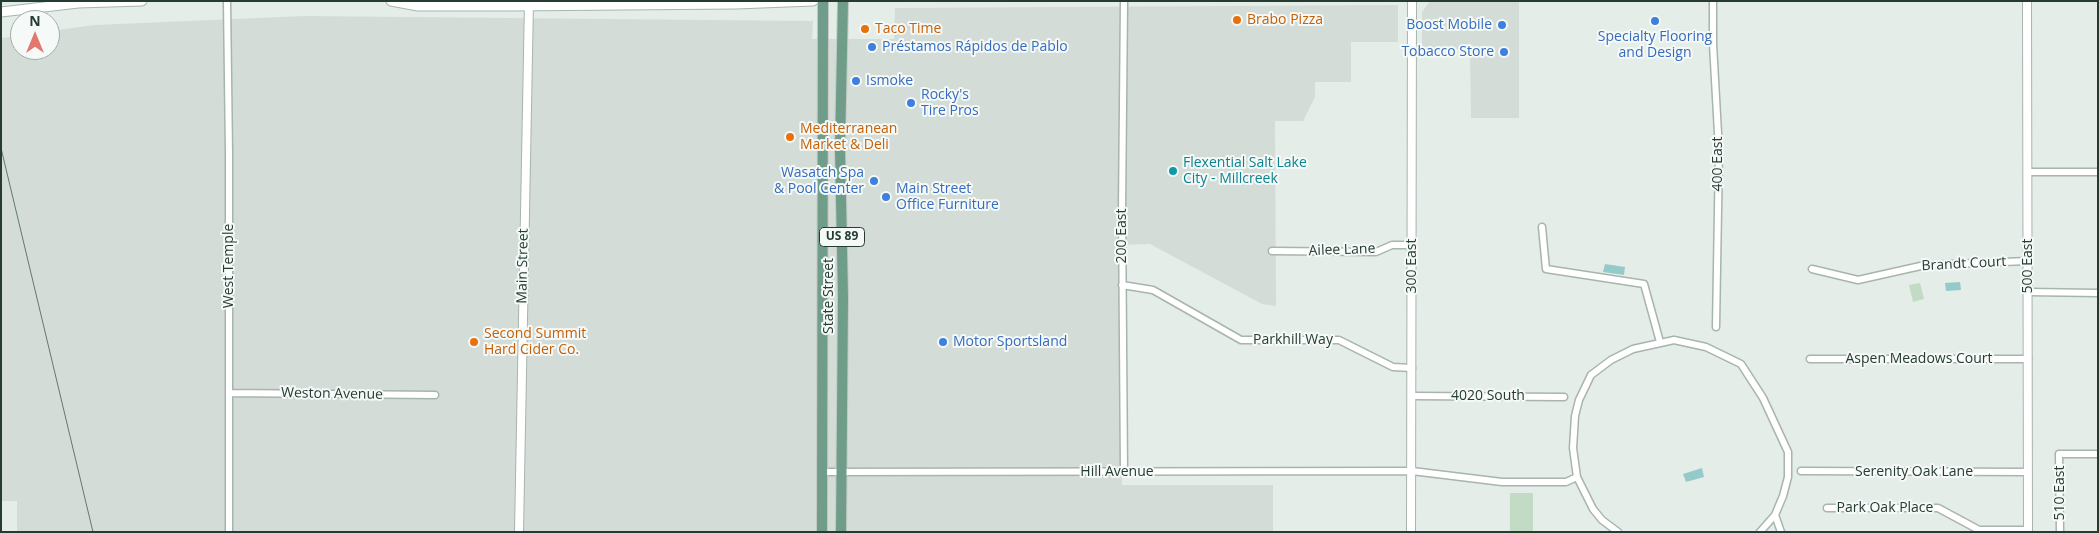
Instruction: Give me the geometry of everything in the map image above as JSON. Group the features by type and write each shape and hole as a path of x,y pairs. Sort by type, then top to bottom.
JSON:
{"main road":[{"path":"1,12 78,3 142,1"},
{"path":"392,1 418,6 745,4 812,1"},
{"name":"State Street","path":"822,532 823,1"},
{"name":"State Street","path":"841,532 840,472 843,297 840,148 843,1"}],"street":[{"name":"West Temple","path":"227,1 230,393 229,532"},
{"name":"200 East","path":"1124,1 1122,284 1124,472"},
{"name":"300 East","path":"1411,532 1412,1"},
{"name":"400 East","path":"1714,1 1713,44 1719,151 1716,327"},
{"name":"500 East","path":"2027,1 2028,531"},
{"name":"Main Street","path":"518,532 529,4"},
{"path":"2028,172 2098,172"},
{"path":"1542,227 1546,269 1644,284 1660,342"},
{"name":"Ailee Lane","path":"1272,251 1376,252 1392,245 1412,245"},
{"name":"Brandt Court","path":"1812,270 1858,280 1925,265 2028,261"},
{"name":"Parkhill Way","path":"1122,284 1153,290 1241,340 1339,340 1392,367 1412,368"},
{"path":"2028,292 2098,293"},
{"path":"1618,532 1602,520 1593,509 1577,477 1573,448 1578,400 1591,375 1611,360 1633,349 1674,340 1706,347 1725,354 1741,364 1763,398 1788,452 1788,477 1783,496 1775,515 1760,532"},
{"name":"Aspen Meadows Court","path":"1810,359 2028,359"},
{"name":"Weston Avenue","path":"230,393 435,395"},
{"name":"4020 South","path":"1412,396 1564,397"},
{"name":"510 East","path":"2060,532 2059,454 2098,454"},
{"name":"Hill Avenue","path":"822,472 1412,471 1481,481 1502,482 1566,482 1577,477"},
{"name":"Serenity Oak Lane","path":"1801,471 2028,472"},
{"name":"Park Oak Place","path":"1827,508 1938,508 1979,530 2028,531"},
{"path":"1775,515 1780,532"}],"shaded area":[{"path":"1430,1 1519,2 1519,118 1471,118 1470,49 1422,49 1422,12"},
{"path":"1398,5 1398,42 1351,42 1351,82 1315,82 1315,97 1303,121 1275,121 1276,306 1262,304 1150,244 1119,245 1122,485 1273,485 1273,532 17,532 17,501 1,501 1,38 10,37 10,60 60,60 60,30 95,25 304,16 813,21 812,39 894,39 895,8"}],"green space":[{"path":"1920,283 1924,299 1913,302 1909,285"},
{"path":"1510,493 1533,493 1533,532 1510,532"}],"water":[{"path":"1605,264 1625,267 1624,275 1603,272"},
{"path":"1960,282 1961,290 1946,291 1945,283"},
{"path":"1702,468 1704,477 1686,482 1683,474"}],"tram line":[{"path":"1,148 93,532"}],"place":[{"name":"Brabo Pizza","path":"1237,20"},
{"name":"Specialty Flooring and Design","path":"1655,21"},
{"name":"Boost Mobile","path":"1502,25"},
{"name":"Taco Time","path":"865,29"},
{"name":"Préstamos Rápidos de Pablo","path":"872,47"},
{"name":"Tobacco Store","path":"1504,52"},
{"name":"Ismoke","path":"856,81"},
{"name":"Rocky's Tire Pros","path":"911,103"},
{"name":"Mediterranean Market & Deli","path":"790,137"},
{"name":"Flexential Salt Lake City - Millcreek","path":"1173,171"},
{"name":"Wasatch Spa & Pool Center","path":"874,181"},
{"name":"Main Street Office Furniture","path":"886,197"},
{"name":"Second Summit Hard Cider Co.","path":"474,342"},
{"name":"Motor Sportsland","path":"943,342"}]}
